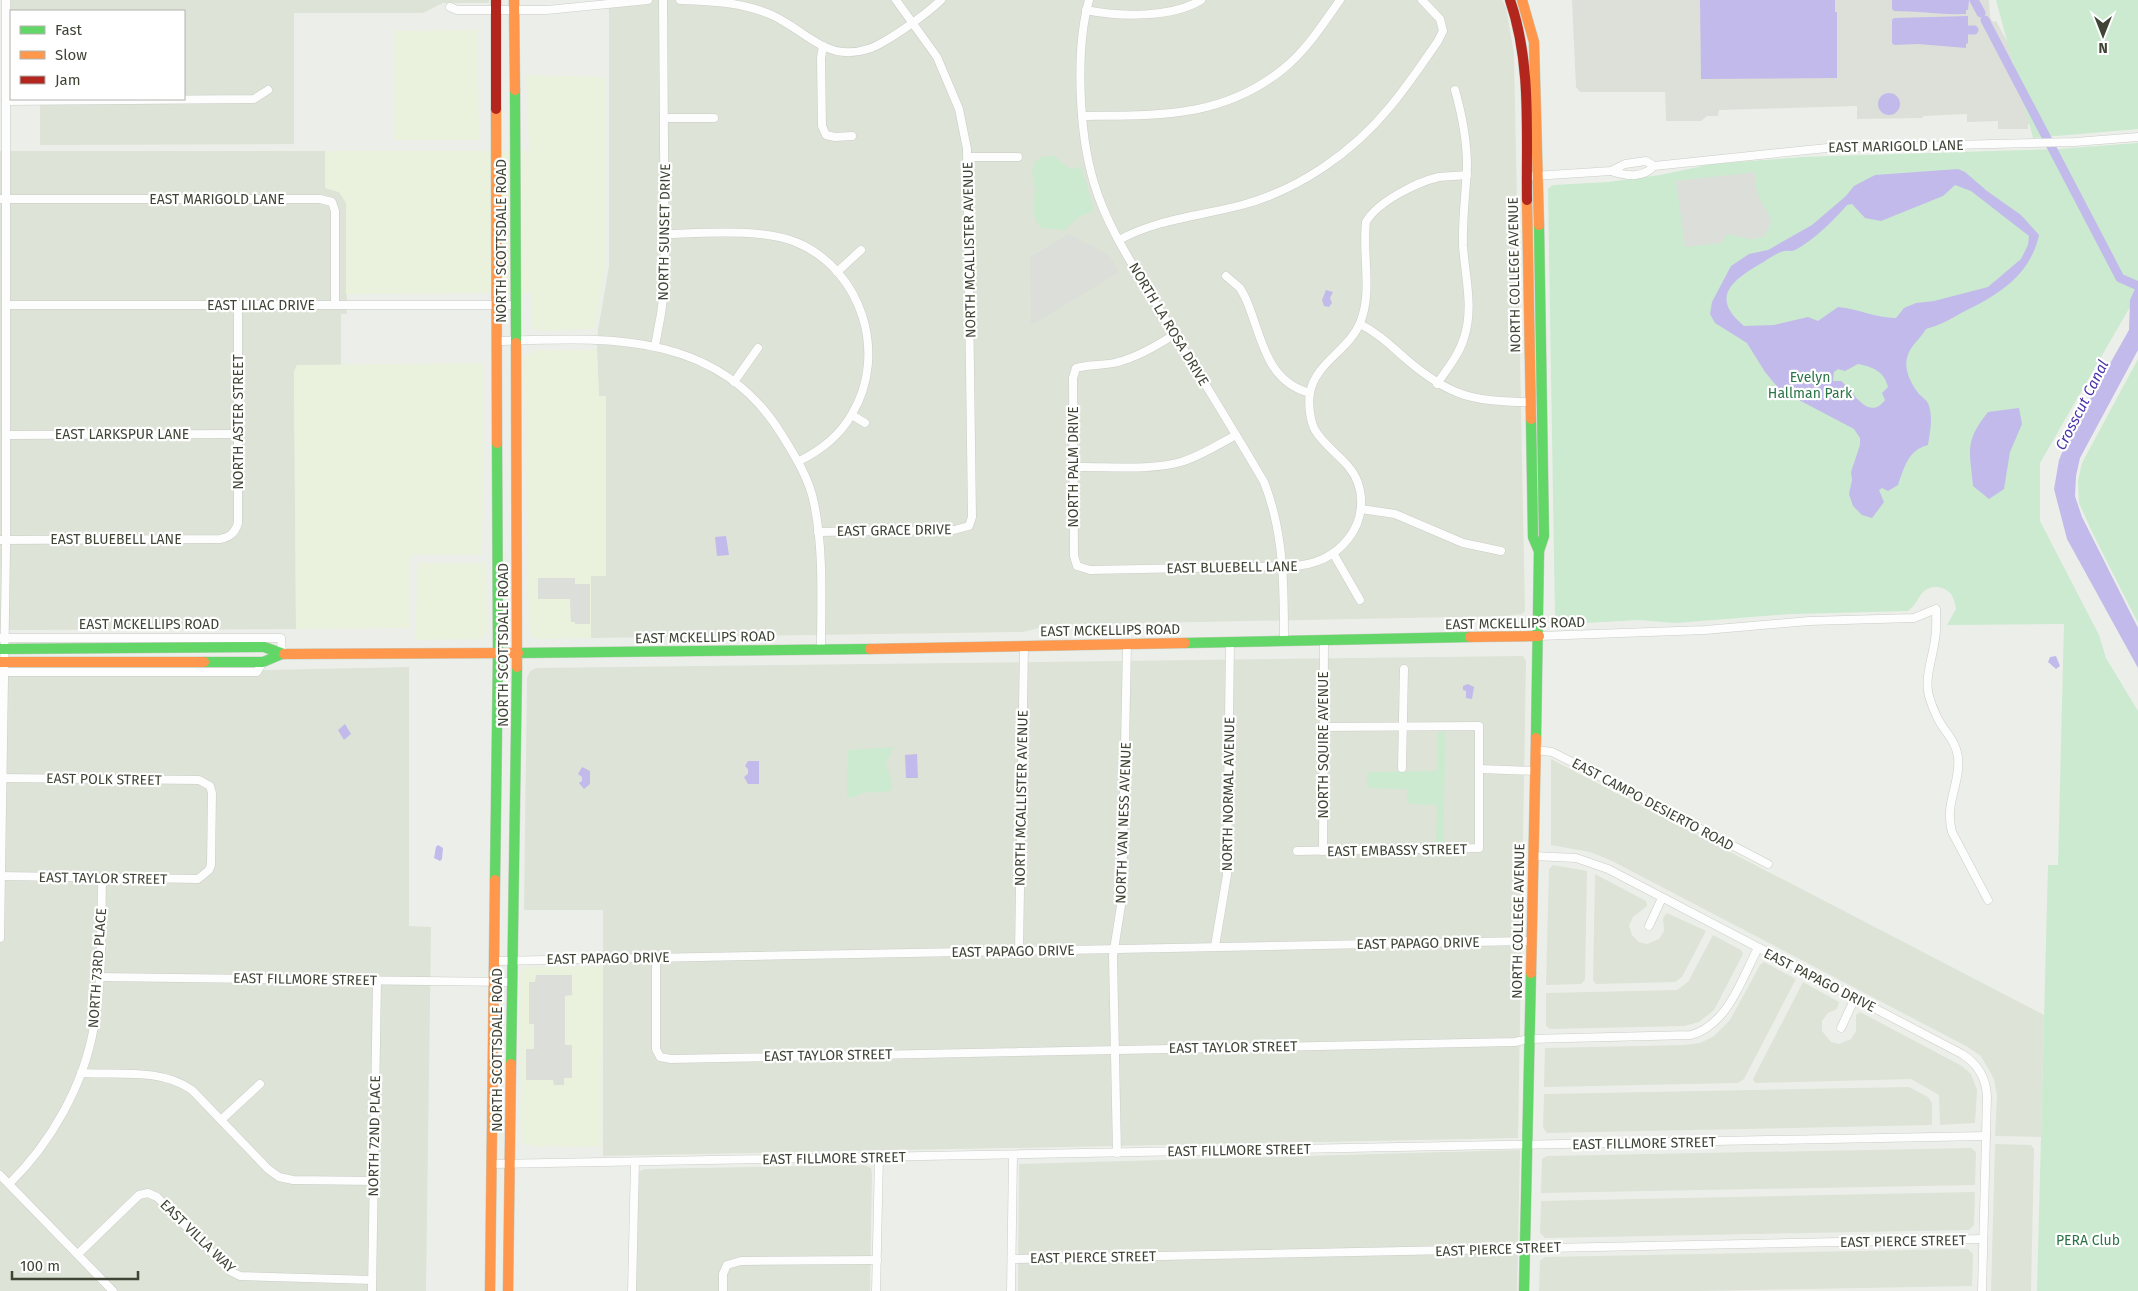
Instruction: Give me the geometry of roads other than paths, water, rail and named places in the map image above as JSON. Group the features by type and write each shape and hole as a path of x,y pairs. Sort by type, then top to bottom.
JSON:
{"main road":[{"name":"NORTH COLLEGE AVENUE","path":"1510,0 1517,20 1523,49 1532,537 1538,551"},
{"name":"NORTH COLLEGE AVENUE","path":"1522,0 1534,42 1544,536 1538,551 1539,636 1524,1291"},
{"name":"NORTH SCOTTSDALE ROAD","path":"490,1291 498,653 496,5"},
{"name":"NORTH SCOTTSDALE ROAD","path":"508,1291 518,653 514,5"},
{"name":"EAST MCKELLIPS ROAD","path":"2,649 264,647 282,654 518,653 821,650 1539,636"},
{"name":"EAST MCKELLIPS ROAD","path":"2,667 263,662 282,654"}],"street":[{"path":"0,938 7,304 3,200 6,101 6,0"},
{"path":"450,7 456,10 496,5 514,5 547,10 648,0"},
{"name":"NORTH SUNSET DRIVE","path":"655,346 662,314 665,283 663,0"},
{"path":"680,0 717,1 744,5 766,12 784,20 823,46 843,52 870,49 913,22 941,0"},
{"name":"NORTH MCALLISTER AVENUE","path":"896,0 938,57 959,109 968,157 972,517 969,526"},
{"name":"NORTH LA ROSA DRIVE","path":"1090,0 1086,10 1082,43 1082,116 1086,148 1094,184 1118,240 1264,482 1272,503 1279,532 1284,640"},
{"path":"1086,10 1114,14 1160,12 1184,8 1202,0"},
{"path":"1082,116 1179,113 1217,106 1249,90 1282,70 1311,41 1340,0"},
{"path":"1118,240 1160,223 1244,204 1310,175 1356,142 1382,116 1410,81 1443,31 1440,19 1422,0"},
{"path":"823,46 821,58 822,126 826,135 835,137 852,136"},
{"path":"185,100 254,99 268,90"},
{"path":"1437,384 1457,356 1468,320 1468,288 1463,245 1467,175 1464,124 1455,90"},
{"path":"6,101 130,100"},
{"path":"664,118 714,118"},
{"name":"EAST MARIGOLD LANE","path":"1611,171 1625,164 1646,162 1654,166 1827,148 2075,142 2138,137"},
{"path":"968,157 1018,157"},
{"name":"EAST MARIGOLD LANE","path":"1526,176 1611,171 1626,176 1644,174 1654,166"},
{"path":"1467,175 1439,177 1425,181 1380,206 1370,214 1366,222 1365,232 1366,290 1364,311 1360,324 1348,342 1324,366 1316,377 1310,393 1310,413 1315,430 1354,475 1362,498 1361,509 1395,514 1463,543 1501,551"},
{"name":"EAST MARIGOLD LANE","path":"3,200 320,199 332,202 335,211 335,304"},
{"path":"666,234 769,235 796,243 809,249 837,272 855,296 867,330 868,348 865,379 861,394 852,415 830,441 799,462"},
{"path":"837,272 861,250"},
{"path":"1226,276 1246,296 1268,358 1279,375 1287,383 1310,393"},
{"name":"EAST LILAC DRIVE","path":"7,304 516,305"},
{"name":"NORTH ASTER STREET","path":"231,536 236,530 238,523 238,305"},
{"path":"1360,324 1381,337 1437,384 1459,394 1479,400 1529,402"},
{"name":"NORTH PALM DRIVE","path":"1077,566 1074,556 1073,378 1076,368 1087,364 1118,362 1138,355 1175,334"},
{"path":"498,341 617,340 655,346 697,360 734,382 772,419 799,462 814,501 818,532 821,650"},
{"path":"734,382 758,348"},
{"path":"852,415 865,424"},
{"name":"EAST LARKSPUR LANE","path":"6,435 237,434"},
{"path":"1074,466 1157,466 1181,462 1203,453 1236,435"},
{"name":"EAST BLUEBELL LANE","path":"1077,566 1090,570 1312,564 1321,561 1342,547 1352,534 1361,509"},
{"name":"EAST GRACE DRIVE","path":"818,532 954,530 969,526"},
{"name":"EAST BLUEBELL LANE","path":"3,540 220,539 231,536"},
{"path":"1333,553 1360,600"},
{"name":"EAST MCKELLIPS ROAD","path":"1539,636 1705,630 1808,621 1914,618 1936,609 1935,638 1928,677 1929,694 1937,718 1956,744 1958,759 1958,770 1948,810 1949,821 1952,832 1988,900"},
{"name":"EAST MCKELLIPS ROAD","path":"2,638 281,638 282,654"},
{"name":"NORTH SQUIRE AVENUE","path":"1323,851 1324,640"},
{"name":"NORTH NORMAL AVENUE","path":"1215,946 1227,874 1230,642"},
{"name":"NORTH VAN NESS AVENUE","path":"1117,1153 1114,949 1122,899 1127,643"},
{"name":"NORTH MCALLISTER AVENUE","path":"1019,950 1024,646"},
{"path":"1402,768 1404,668"},
{"path":"1323,727 1479,726 1480,769 1535,771"},
{"name":"EAST CAMPO DESIERTO ROAD","path":"1536,750 1552,752 1768,864"},
{"name":"EAST EMBASSY STREET","path":"1297,851 1478,848 1480,769"},
{"name":"EAST POLK STREET","path":"1,778 199,780 206,783 212,793 212,820 211,865 205,875"},
{"name":"EAST PAPAGO DRIVE","path":"1533,856 1565,856 1587,861 1608,870 1962,1054 1974,1063 1982,1075 1986,1089 1982,1291"},
{"name":"EAST TAYLOR STREET","path":"0,876 198,879 205,875"},
{"name":"NORTH 73RD PLACE","path":"9,1184 43,1145 63,1112 81,1073 94,1026 99,977 102,878"},
{"path":"1649,926 1662,898"},
{"name":"EAST PAPAGO DRIVE","path":"495,960 1532,941"},
{"name":"EAST TAYLOR STREET","path":"656,957 656,1049 660,1057 671,1059 1515,1042 1529,1039 1684,1035 1699,1033 1712,1026 1722,1016 1758,948"},
{"name":"EAST FILLMORE STREET","path":"99,977 512,982"},
{"name":"NORTH 72ND PLACE","path":"372,1291 376,980"},
{"path":"1841,1028 1855,998"},
{"path":"81,1073 165,1076 181,1082 192,1090 268,1170 279,1177 293,1180 374,1181"},
{"path":"221,1120 260,1084"},
{"name":"EAST FILLMORE STREET","path":"492,1164 1986,1138"},
{"path":"1011,1291 1012,1154"},
{"path":"876,1291 879,1157"},
{"path":"632,1291 635,1162"},
{"path":"0,1175 113,1291"},
{"name":"EAST VILLA WAY","path":"78,1254 140,1195 148,1193 157,1197 230,1271 240,1276 372,1280"},
{"name":"EAST PIERCE STREET","path":"1012,1258 1499,1250 1983,1239"},
{"path":"723,1291 723,1274 727,1265 741,1261 877,1260"}],"waterway":[{"path":"1974,0 1981,13"},
{"path":"1985,20 2120,278 2138,286"},
{"path":"1969,30 1974,30"}],"park label":[{"name":"Evelyn Hallman Park","path":"1810,386"},
{"name":"PERA Club","path":"2088,1240"}],"water label":[{"name":"Crosscut Canal","path":"2082,405"}]}
